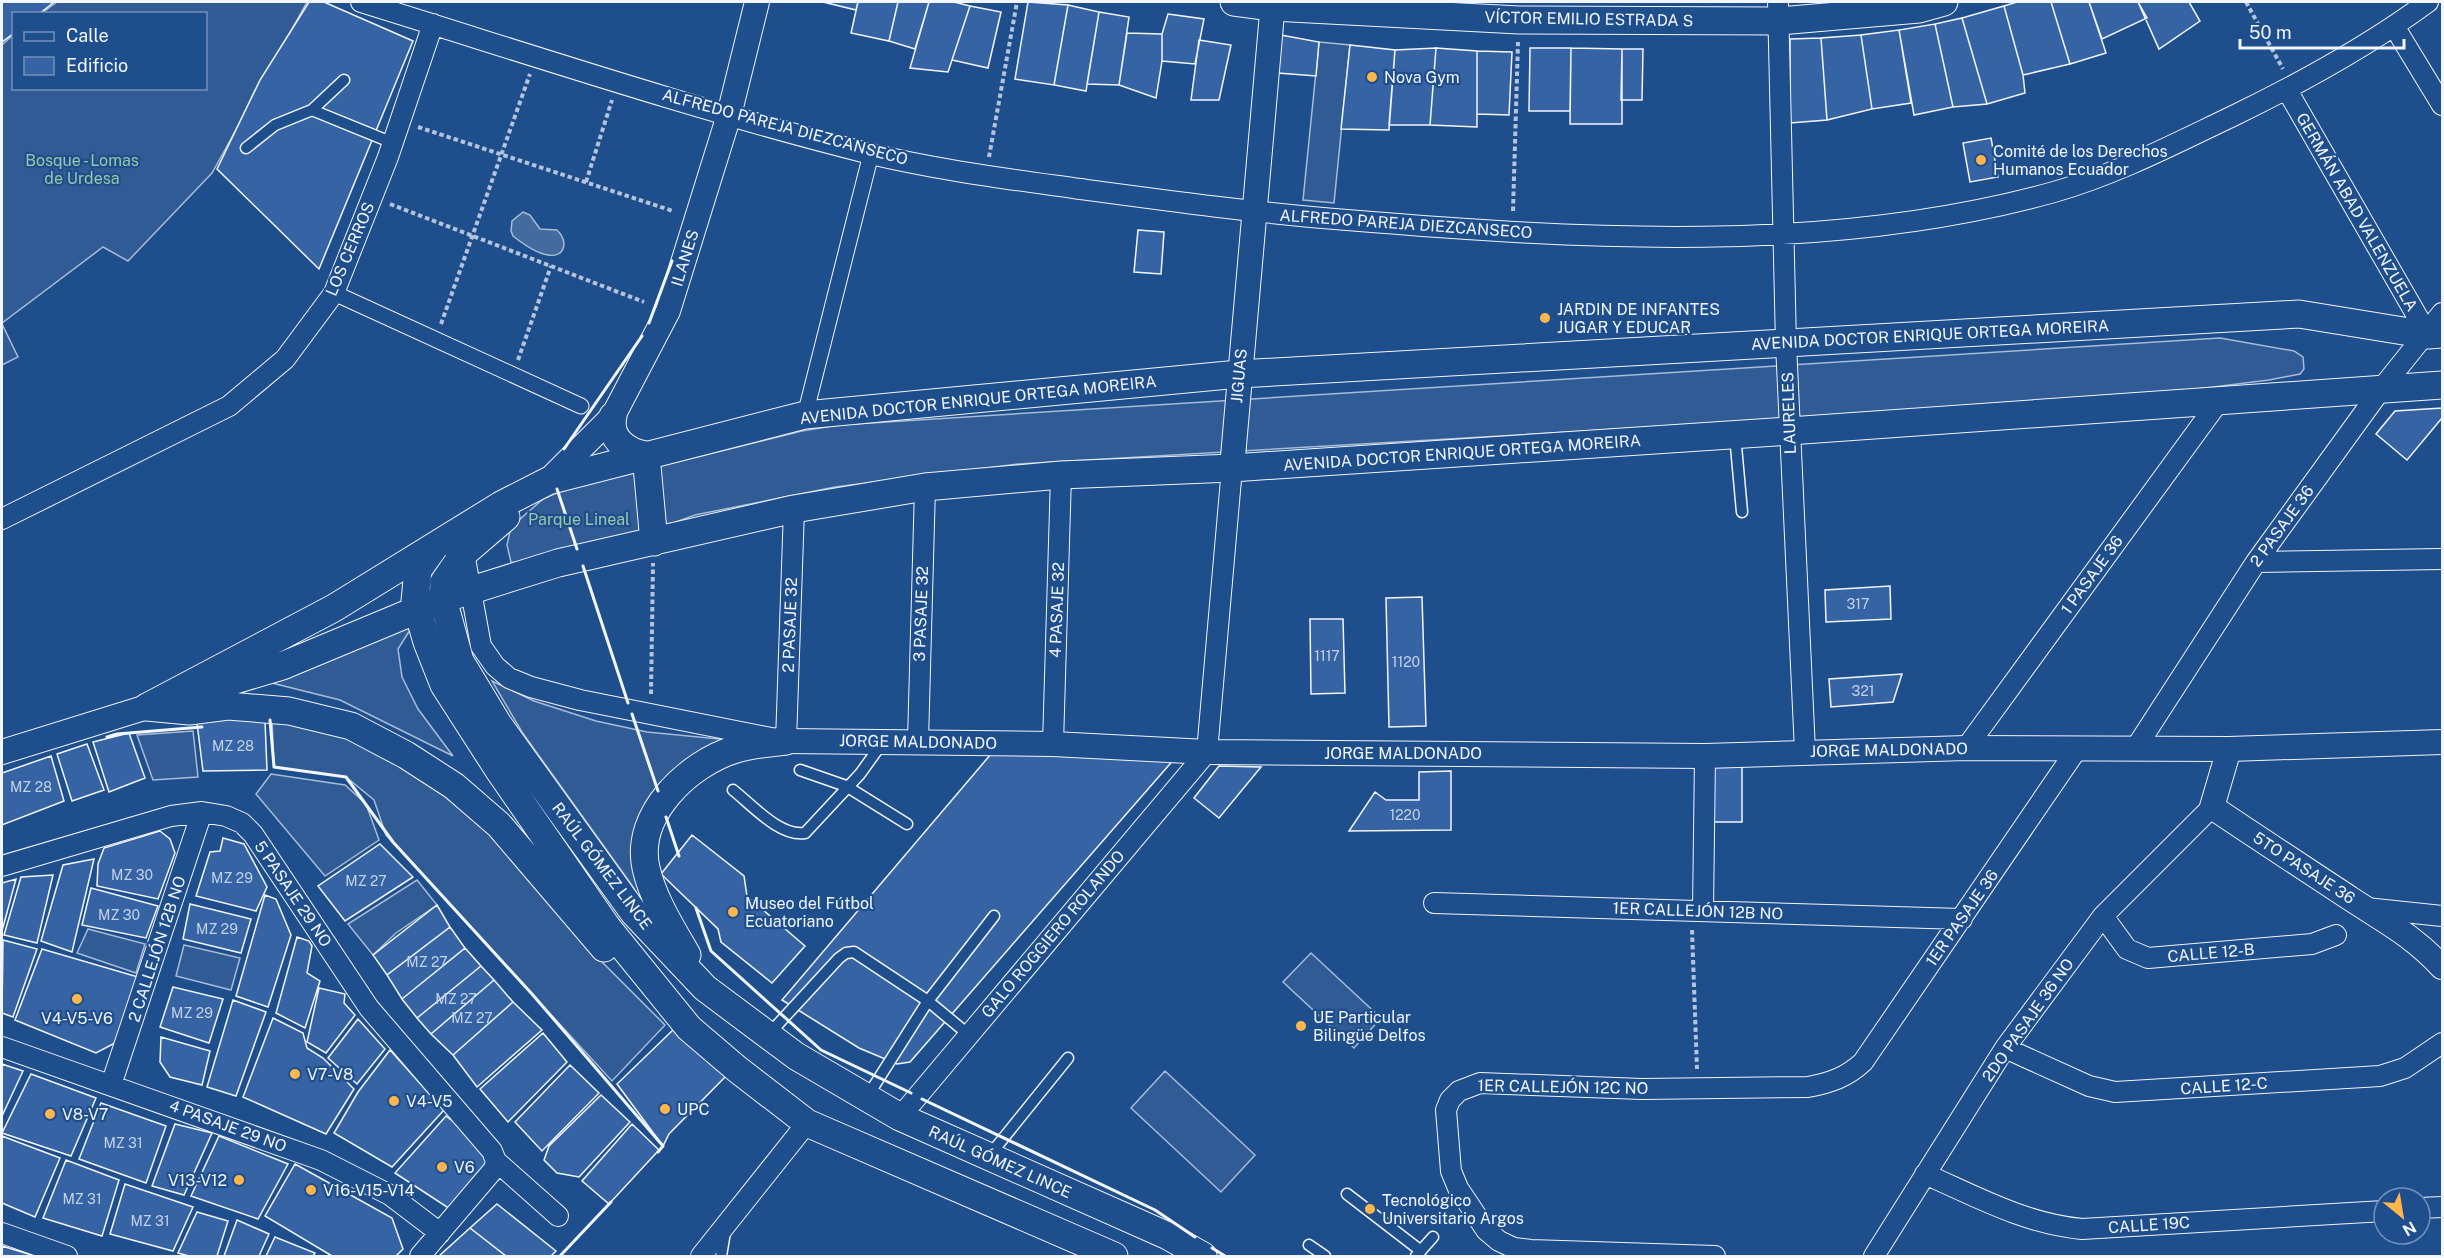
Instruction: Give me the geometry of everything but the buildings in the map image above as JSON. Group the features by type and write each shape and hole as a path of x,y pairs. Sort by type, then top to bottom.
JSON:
{"main road":[{"name":"VÍCTOR EMILIO ESTRADA S","path":"1234,2 1519,11 1919,9 1944,2"},
{"name":"AVENIDA DOCTOR ENRIQUE ORTEGA MOREIRA","path":"548,481 806,415 1239,374 2299,314 2438,327"},
{"name":"AVENIDA DOCTOR ENRIQUE ORTEGA MOREIRA","path":"147,707 282,666 443,599 558,563 794,509 925,488 1061,475 1232,468 2442,385"},
{"path":"614,416 613,430 619,442 631,451 646,455 654,542"},
{"path":"147,707 334,608 405,575 453,547 548,481"},
{"path":"443,599 453,547"},
{"path":"405,575 433,587 443,599"},
{"name":"RAÚL GÓMEZ LINCE","path":"405,575 438,671 459,710 607,927 689,1028 737,1070 807,1123 1114,1257"},
{"name":"RAÚL GÓMEZ LINCE","path":"443,599 460,661 498,724 634,913 705,988 796,1056 900,1117 1168,1236 1203,1257"},
{"path":"147,707 189,711 228,706 289,711 351,726 406,755 454,786 499,825 592,935 643,988 689,1028"},
{"path":"705,988 652,891 645,865 645,846 651,824 675,786 703,764 736,749 786,741"}],"street":[{"name":"ALFREDO PAREJA DIEZCANSECO","path":"361,2 729,115 871,154 986,176 1254,213 1512,234 1784,235 1915,221 1994,207 2057,191 2132,164 2290,88 2394,26 2428,2"},
{"name":"ILANES","path":"548,481 614,416 668,311 729,115 757,2"},
{"name":"JIGUAS","path":"1207,752 1273,4"},
{"name":"LAURELES","path":"1778,11 1789,431 1805,752"},
{"name":"LOS CERROS","path":"2,519 229,406 285,359 334,293 393,142 433,24"},
{"path":"2394,26 2442,105"},
{"name":"GERMÁN ABAD VALENZUELA","path":"2290,88 2438,327"},
{"path":"806,415 871,154"},
{"path":"334,293 581,406"},
{"name":"2 PASAJE 36","path":"2135,749 2256,562 2382,388 2438,327"},
{"name":"1 PASAJE 36","path":"1966,748 2219,401"},
{"name":"4 PASAJE 32","path":"1053,744 1061,475"},
{"name":"3 PASAJE 32","path":"918,741 925,488"},
{"name":"2 PASAJE 32","path":"786,741 794,509"},
{"name":"JORGE MALDONADO","path":"453,547 471,590 481,646 502,673 541,690 786,741 1053,744 1207,752 1704,756 1966,748 2229,749 2442,742"},
{"path":"2256,562 2442,559"},
{"path":"2,752 147,707"},
{"name":"1ER PASAJE 36","path":"1839,1079 1863,1062 2077,749"},
{"path":"2212,807 2229,749"},
{"name":"GALO ROGGIERO ROLANDO","path":"900,1117 1207,752"},
{"path":"1697,911 1704,756"},
{"name":"5TO PASAJE 36","path":"2212,807 2364,908 2393,923 2422,945 2442,967"},
{"name":"2DO PASAJE 36 NO","path":"1874,1257 2005,1048 2103,916 2212,807"},
{"name":"5 PASAJE 29 NO","path":"2,866 171,816 202,812 226,816 242,823 253,834 369,1008 492,1152 496,1161 558,1216"},
{"name":"2 CALLEJÓN 12B NO","path":"111,1085 202,812"},
{"name":"1ER CALLEJÓN 12B NO","path":"1434,903 1962,919"},
{"path":"2364,908 2442,916"},
{"name":"CALLE 12-B","path":"2103,916 2127,949 2148,958 2312,944 2336,934"},
{"name":"CALLE 12-C","path":"2005,1048 2090,1086 2115,1092 2380,1076 2405,1068 2442,1043"},
{"name":"4 PASAJE 29 NO","path":"2,1047 321,1160 390,1195 440,1233"},
{"name":"1ER CALLEJÓN 12C NO","path":"1714,1256 1514,1248 1499,1241 1486,1230 1458,1188 1451,1171 1446,1110 1450,1100 1469,1086 1480,1083 1698,1088 1808,1087 1839,1079"},
{"path":"701,1257 807,1123"},
{"path":"420,1257 494,1169 496,1161"},
{"name":"CALLE 19C","path":"1925,1174 2020,1216 2051,1226 2082,1229 2372,1211"},
{"path":"2,1233 67,1257"}],"lane":[{"path":"246,147 275,125 312,110 344,80"},
{"path":"312,110 393,142"},
{"path":"1735,435 1742,512"},
{"path":"733,790 794,835 805,833 846,786 860,774 884,741"},
{"path":"800,770 846,786 907,824"},
{"path":"866,1098 928,1001 994,916"},
{"path":"768,1035 846,952 854,952 874,963 928,1001 969,1035"},
{"path":"989,1156 1068,1059"},
{"path":"1347,1194 1418,1254 1433,1237"},
{"path":"721,1257 726,1226"},
{"path":"1309,1245 1325,1257"}],"path":[{"path":"986,176 1017,2"},
{"path":"2246,2 2290,88"},
{"path":"1512,234 1519,11"},
{"path":"436,339 537,56"},
{"path":"586,182 618,81"},
{"path":"400,121 673,211"},
{"path":"372,197 644,302"},
{"path":"513,375 551,266"},
{"path":"651,713 654,542"},
{"path":"1697,911 1698,1088"}],"shaded area":[{"name":"Bosque - Lomas de Urdesa","path":"57,2 307,2 212,173 128,261 103,247 2,323 2,45 12,36 12,90 207,90 207,12 43,12"},
{"path":"1319,42 1350,45 1334,203 1303,200"},
{"path":"523,212 530,215 540,229 557,230 561,234 564,244 558,254 543,254 529,248 513,236 512,221"},
{"path":"2,324 18,357 2,365"},
{"name":"Parque Lineal","path":"2220,338 2294,351 2303,357 2304,369 2300,374 2269,380 2102,401 1018,464 835,487 695,515 629,539 533,565 511,562 507,545 511,527 543,499 563,490 802,431 839,425"},
{"path":"415,622 398,649 402,677 418,709 453,756 340,700 264,681"},
{"path":"492,681 534,701 596,721 647,732 740,741 654,796 659,929 631,884 522,732"},
{"path":"272,720 343,734 411,768 507,849 593,953 665,1025 612,1081 386,835 374,800 346,777 274,767"},
{"path":"193,731 198,777 153,780 137,735"},
{"path":"271,774 345,785 366,804 379,840 325,876 256,794"},
{"path":"417,880 437,905 396,933 373,955 348,924"},
{"path":"88,929 145,944 136,973 77,953"},
{"path":"184,945 240,958 231,990 176,976"},
{"path":"1311,953 1381,1018 1354,1048 1283,982"},
{"path":"1165,1071 1255,1155 1221,1192 1131,1108"}],"wall":[{"path":"649,323 672,261"},
{"path":"564,449 642,336"},
{"path":"557,489 577,549"},
{"path":"583,566 628,703"},
{"path":"632,714 658,791"},
{"path":"270,720 274,767 346,777 393,842 532,994 663,1146 658,1152"},
{"path":"107,737 117,734 202,727"},
{"path":"666,817 679,856"},
{"path":"696,908 711,951 821,1050 911,1093"},
{"path":"922,1099 1155,1210 1195,1237"},
{"path":"560,1256 611,1202"},
{"path":"1212,1248 1225,1256"}],"place":[{"name":"Nova Gym","path":"1372,77"},
{"name":"Comité de los Derechos Humanos Ecuador","path":"1981,160"},
{"name":"JARDIN DE INFANTES JUGAR Y EDUCAR","path":"1545,318"},
{"name":"Museo del Fútbol Ecuatoriano","path":"733,912"},
{"name":"V4-V5-V6","path":"77,999"},
{"name":"UE Particular Bilingüe Delfos","path":"1301,1026"},
{"name":"V7-V8","path":"295,1074"},
{"name":"V4-V5","path":"394,1101"},
{"name":"UPC","path":"665,1109"},
{"name":"V8-V7","path":"50,1114"},
{"name":"V6","path":"442,1167"},
{"name":"V13-V12","path":"239,1180"},
{"name":"V16-V15-V14","path":"311,1190"},
{"name":"Tecnológico Universitario Argos","path":"1370,1209"}]}
